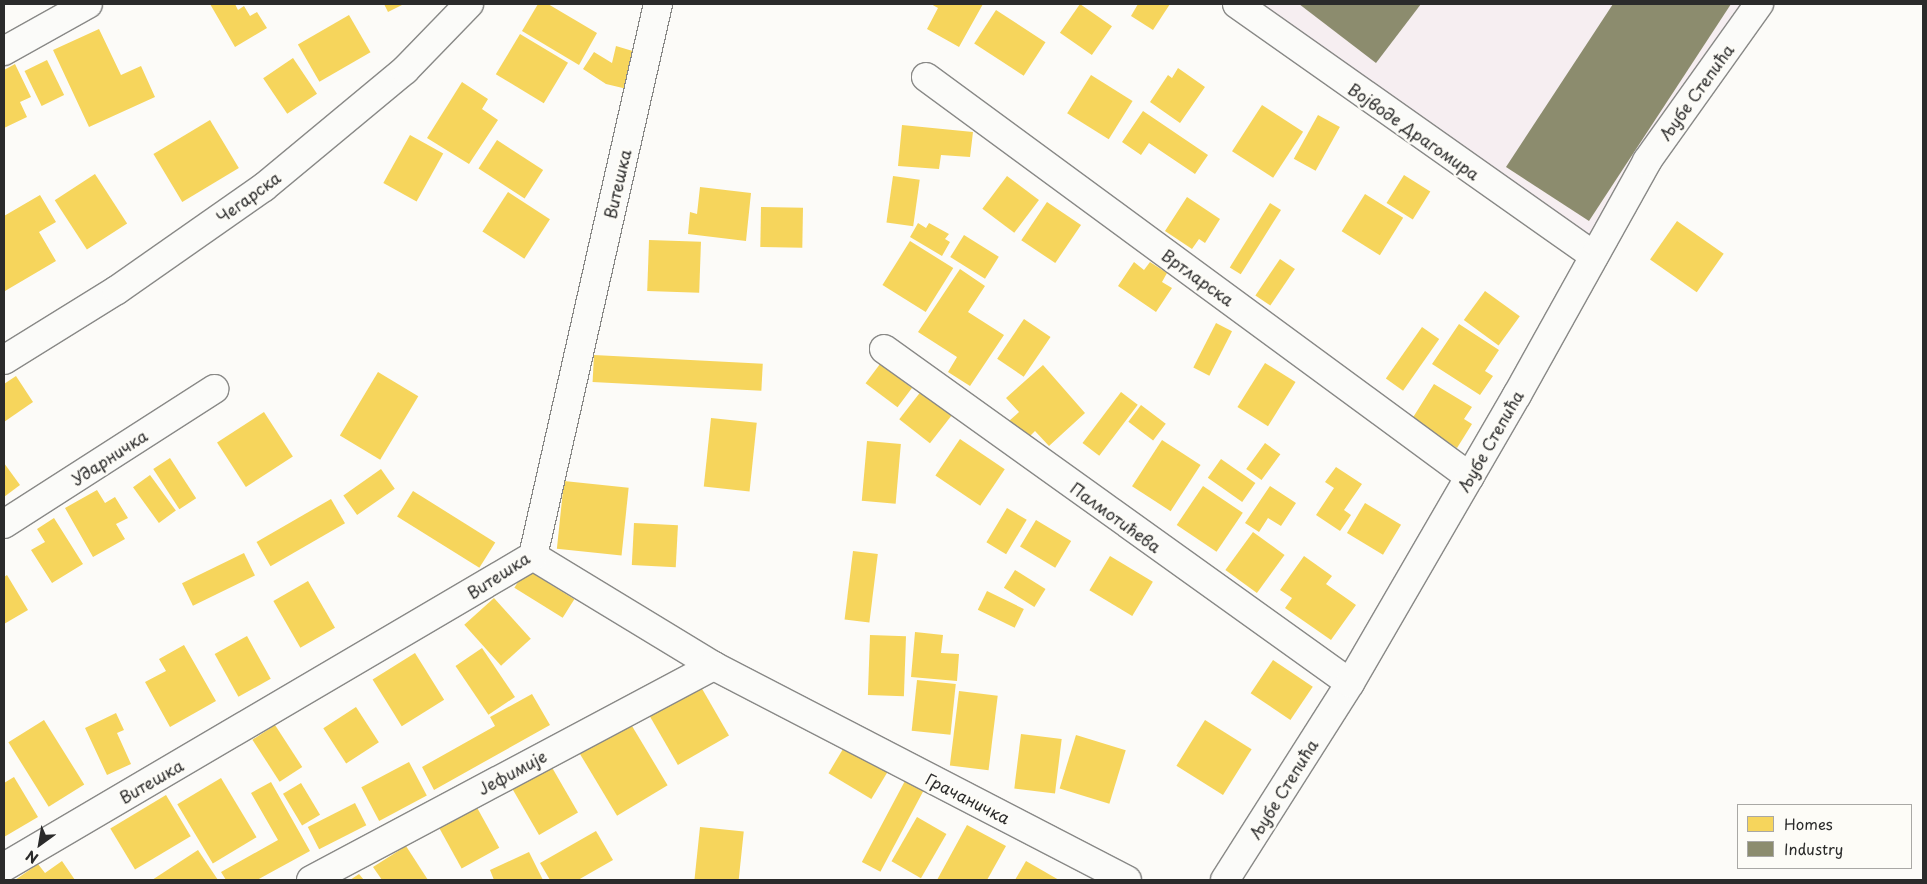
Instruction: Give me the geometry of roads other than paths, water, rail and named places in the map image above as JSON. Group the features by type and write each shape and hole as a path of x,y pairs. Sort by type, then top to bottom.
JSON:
{"street":[{"path":"4,51 88,4"},
{"name":"Чегарска","path":"4,360 117,290 264,187 405,70 469,4"},
{"name":"Витешка","path":"4,866 533,556 658,4"},
{"name":"Војводе Драгомира","path":"1237,4 1594,256"},
{"name":"Љубе Степића","path":"1225,880 1350,683 1470,477 1647,161 1759,4"},
{"name":"Вртларска","path":"926,78 1470,477"},
{"name":"Палмотићева","path":"884,349 1350,683"},
{"name":"Ударничка","path":"4,524 214,389"},
{"path":"533,556 714,666"},
{"name":"Грачаничка","path":"714,666 1127,880"},
{"name":"Јефимије","path":"311,880 714,666"}]}
